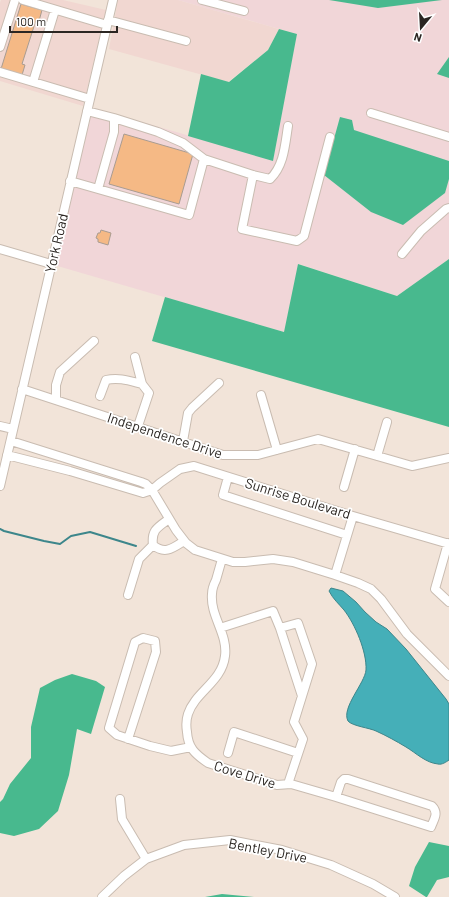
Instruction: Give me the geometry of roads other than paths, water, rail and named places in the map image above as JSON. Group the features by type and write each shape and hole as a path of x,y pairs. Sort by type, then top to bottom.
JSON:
{"street":[{"path":"0,47 15,0"},
{"path":"23,0 55,10 186,41"},
{"name":"York Road","path":"0,486 113,0"},
{"path":"202,0 244,11"},
{"path":"33,82 55,10"},
{"path":"0,72 90,99"},
{"path":"87,111 158,132 183,143 204,159 270,179 276,174 281,162 288,126"},
{"path":"371,113 449,137"},
{"path":"98,189 114,132 114,118"},
{"path":"254,174 242,229 298,241 304,236 330,137"},
{"path":"70,181 188,215 204,159"},
{"path":"402,254 421,231 449,208"},
{"path":"0,249 51,264"},
{"path":"56,400 56,385 60,372 94,341"},
{"path":"135,357 142,384 149,393 138,426"},
{"path":"100,396 106,380 114,378 125,379 142,384"},
{"path":"183,441 188,413 219,382"},
{"name":"Independence Drive","path":"22,389 223,455 258,455 318,439 412,466 449,458"},
{"path":"260,395 277,450"},
{"path":"377,456 387,422"},
{"path":"0,426 13,430"},
{"path":"11,441 146,484 152,490 184,541 195,550 233,562 273,559 293,562 358,583 371,590 381,599 407,634 449,676"},
{"path":"344,487 355,449"},
{"path":"7,455 70,471 143,493 152,490"},
{"name":"Sunrise Boulevard","path":"152,490 180,469 194,466 448,544"},
{"path":"228,477 223,495 347,535"},
{"path":"335,575 353,516"},
{"path":"169,519 156,528 152,537 153,545 164,550 171,550 184,541"},
{"path":"448,544 435,589 449,602"},
{"path":"128,595 139,559 153,545"},
{"path":"128,739 156,652 154,641 143,638 135,642 109,728 117,735 128,739 150,746 172,751 191,747 187,734 186,721 188,715 191,707 215,679 222,668 225,656 225,647 215,614 212,594 222,559"},
{"path":"220,628 273,611 302,696"},
{"path":"280,628 298,623 312,664 294,722 302,739 288,784"},
{"path":"228,753 234,732 298,753"},
{"name":"Cove Drive","path":"191,747 198,756 208,763 277,785 291,784 431,827 436,813 432,806 355,781 344,779 341,782 336,797"},
{"path":"120,799 122,819 146,859"},
{"name":"Bentley Drive","path":"102,897 124,876 146,859 184,845 230,840 282,850 331,865 373,884 395,897"}],"water":[{"path":"331,588 343,591 376,622 387,629 406,649 446,699 449,704 449,760 441,764 429,762 384,735 348,721 347,716 350,703 365,675 365,655 356,630 344,610 329,591"}],"waterway":[{"path":"0,529 60,544 71,536 90,532 136,546"}]}
